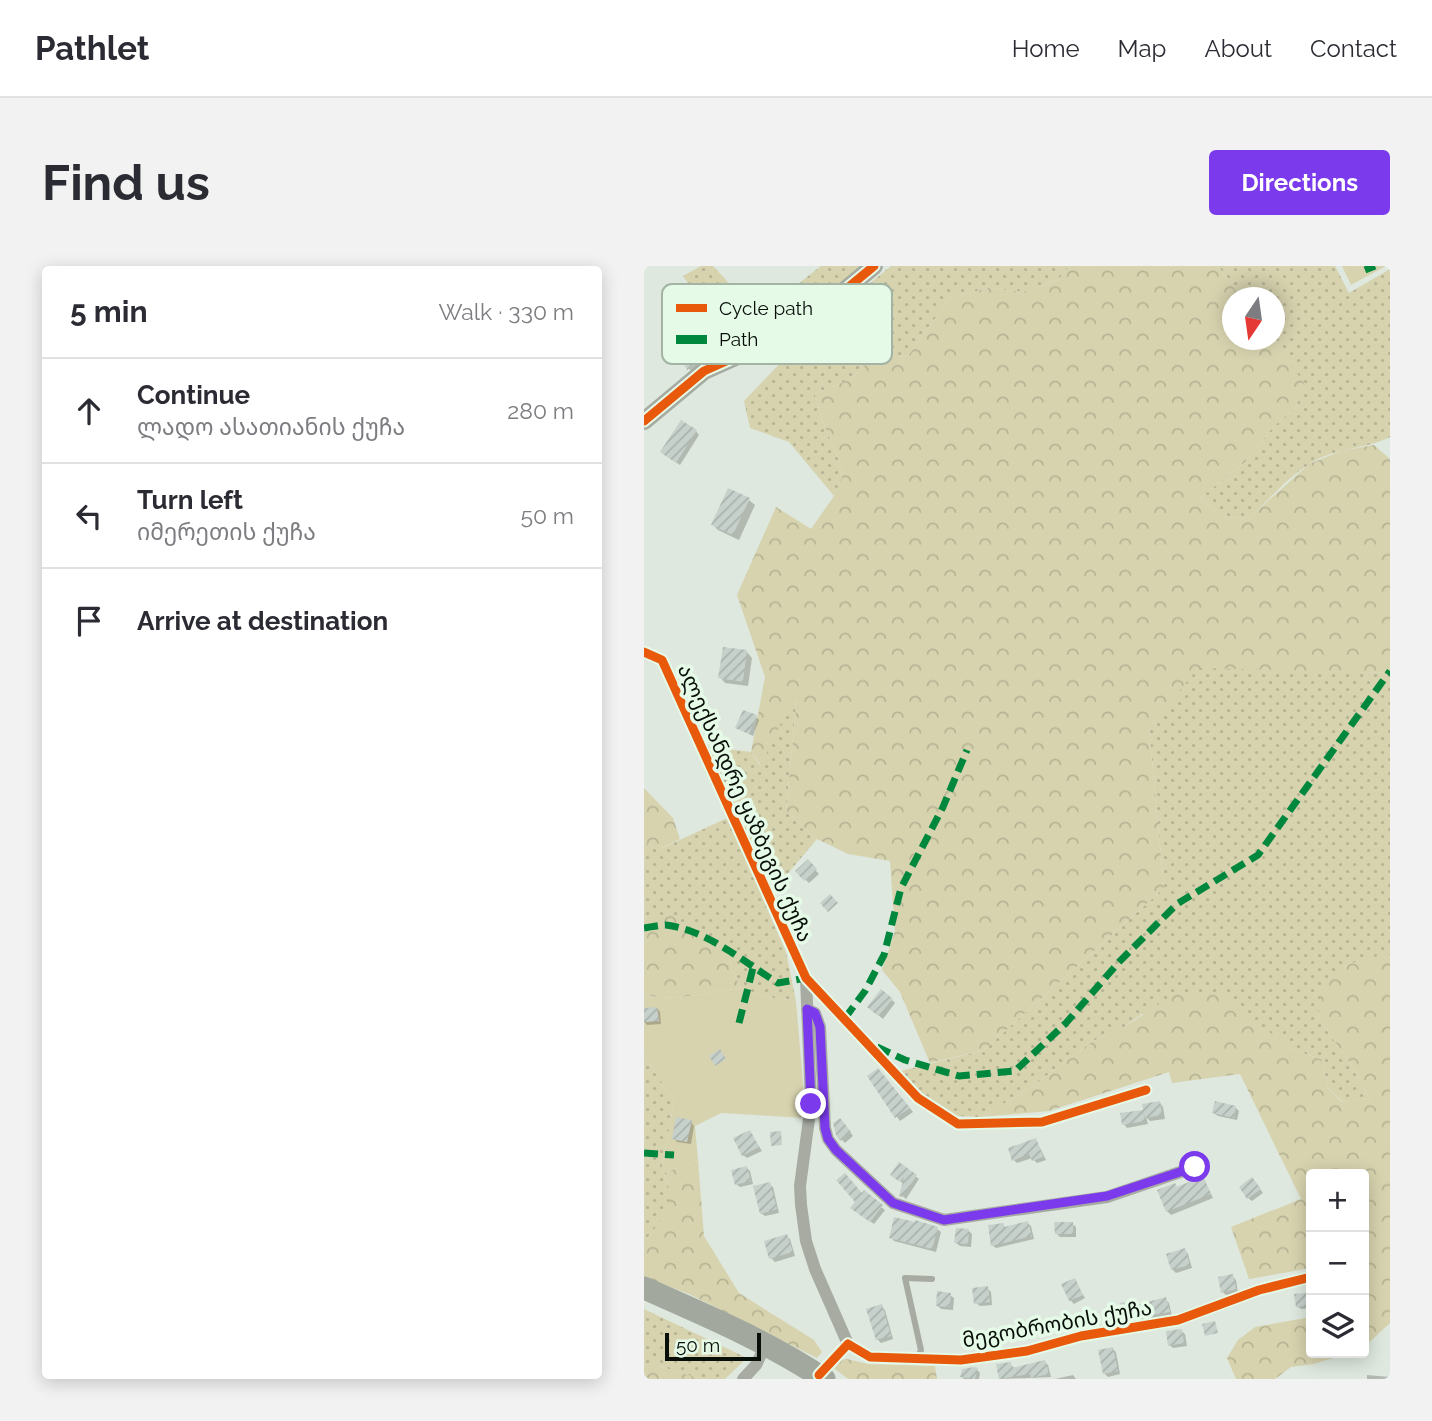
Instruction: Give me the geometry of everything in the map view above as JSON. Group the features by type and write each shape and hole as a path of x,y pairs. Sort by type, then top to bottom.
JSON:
{"highway":[{"path":"644,1288 702,1313 822,1377"}],"street":[{"path":"852,284 874,266"},
{"path":"644,421 704,371 720,364"},
{"name":"ალექსანდრე ყაზბეგის ქუჩა","path":"644,652 662,660 806,978"},
{"path":"806,978 811,1104 800,1185 801,1205 806,1241 815,1269 848,1343 822,1377"},
{"path":"806,978 918,1098 958,1124 1042,1122 1146,1090"},
{"path":"807,1009 815,1013 820,1027 825,1128 828,1139 855,1169 893,1203 944,1220 1107,1196 1195,1167"},
{"name":"მეგობრობის ქუჩა","path":"848,1343 870,1357 961,1360 1027,1351 1081,1336 1178,1320 1259,1290 1306,1278"},
{"path":"743,1379 756,1365 765,1346"}],"lane":[{"path":"918,1359 921,1350 905,1278 932,1279"}],"green space":[{"path":"701,266 713,266 730,284 689,284 683,276"},
{"path":"821,266 861,266 839,284 798,284"},
{"path":"891,266 1070,266 1058,280 1023,292 988,288 950,298 908,356 892,357 892,284 869,284"},
{"path":"1070,266 1218,266 1233,287 1222,287 1222,350 1280,350 1304,383 1296,407 1272,428 1245,462 1200,498 1220,516 1248,519 1309,464 1341,451 1374,445 1390,459 1390,673 1198,668 1149,728 1164,888 984,1050 930,1063 900,992 882,970 895,931 890,861 848,854 817,839 786,811 796,707 794,696 761,765 751,752 765,677 737,595 776,507 811,529 834,496 844,472 822,420 815,394 851,379 866,364 892,364 892,357 908,356 950,298 988,288 1023,292 1058,280"},
{"path":"1218,266 1335,266 1349,293 1390,269 1390,437 1317,459 1292,477 1248,519 1220,516 1200,498 1245,462 1272,428 1296,407 1303,384 1280,350 1285,350 1285,287 1233,287"},
{"path":"1342,266 1386,266 1351,285"},
{"path":"779,364 866,364 851,379 815,394 822,420 844,472 834,496 789,442 750,428 744,401"},
{"path":"1198,667 1390,673 1390,955 1348,964 1323,985 1318,1018 1348,1060 1370,1099 1343,1102 1328,1088 1321,1059 1293,1050 1273,1035 1142,1014 1121,1029 1093,1041 1029,1089 981,1117 956,1116 922,1094 901,1071 984,1050 1164,888 1149,728"},
{"path":"794,695 796,707 786,811 817,839 773,891 762,897 786,952 796,1001 767,997 740,988 729,960 647,920 644,902 644,842 658,850 725,819 738,818 707,746 751,752 760,765"},
{"path":"644,788 673,818 680,839 658,850 644,842"},
{"path":"644,902 647,920 671,915 701,934 729,960 740,988 677,998 644,996"},
{"path":"1390,955 1390,1323 1369,1342 1369,1169 1306,1169 1306,1269 1249,1279 1231,1227 1301,1199 1240,1074 1172,1083 1169,1072 1049,1111 981,1117 1029,1089 1093,1041 1121,1029 1174,994 1218,993 1293,1050 1321,1059 1328,1088 1342,1102 1370,1099 1348,1060 1318,1018 1322,985 1348,964"},
{"path":"740,988 767,997 796,1001 806,1118 721,1113 695,1126 698,1160 664,1173 662,1168 674,1101 644,1055 644,996 677,998"},
{"path":"644,1055 674,1101 662,1168 669,1188 669,1211 644,1242"},
{"path":"698,1160 704,1236 739,1293 814,1340 822,1352 817,1358 689,1294 644,1277 644,1242 669,1211 669,1188 664,1173"},
{"path":"644,1309 747,1358 725,1379 701,1379 659,1366 644,1366"},
{"path":"1306,1318 1306,1358 1333,1358 1291,1367 1275,1379 1236,1379 1227,1358 1238,1340 1255,1327"},
{"path":"847,1359 868,1364 935,1366 937,1379 848,1379 831,1366 836,1361"},
{"path":"644,1366 659,1366 701,1379 644,1379"}],"building":[{"path":"684,364 696,364 687,370"},
{"path":"681,420 697,430 676,463 660,452"},
{"path":"728,488 750,498 733,535 711,525"},
{"path":"723,647 747,650 743,682 718,678"},
{"path":"743,710 757,715 749,734 735,728"},
{"path":"808,859 817,869 804,881 795,871"},
{"path":"830,894 838,903 828,912 820,903"},
{"path":"881,989 893,999 878,1016 867,1007"},
{"path":"657,1007 659,1021 644,1022 644,1008"},
{"path":"720,1049 726,1059 715,1066 709,1056"},
{"path":"878,1068 910,1108 895,1118 867,1076"},
{"path":"1160,1101 1162,1115 1145,1118 1142,1104"},
{"path":"1215,1101 1236,1106 1234,1118 1212,1113"},
{"path":"1143,1110 1145,1121 1122,1125 1120,1113"},
{"path":"676,1117 692,1120 687,1142 672,1139"},
{"path":"840,1118 851,1132 840,1141 833,1123"},
{"path":"750,1130 759,1147 742,1156 733,1138"},
{"path":"781,1131 782,1145 771,1146 770,1132"},
{"path":"1036,1138 1043,1157 1032,1161 1029,1154 1012,1161 1008,1148"},
{"path":"899,1162 917,1175 902,1197 899,1196 904,1177 900,1182 890,1175"},
{"path":"747,1166 751,1181 735,1185 731,1170"},
{"path":"845,1173 862,1193 864,1190 883,1205 870,1222 850,1208 855,1202 836,1180"},
{"path":"1203,1176 1211,1194 1166,1212 1157,1190 1175,1183 1177,1187"},
{"path":"1252,1177 1261,1189 1247,1199 1239,1187"},
{"path":"770,1182 777,1209 760,1214 753,1186"},
{"path":"894,1217 938,1227 932,1249 889,1238"},
{"path":"1028,1221 1032,1236 991,1246 988,1225 1004,1223 1004,1227"},
{"path":"1054,1222 1073,1222 1073,1234 1055,1234"},
{"path":"956,1228 969,1229 968,1244 954,1243"},
{"path":"787,1234 793,1252 769,1259 764,1241"},
{"path":"1185,1248 1190,1265 1171,1270 1166,1254"},
{"path":"1233,1274 1236,1289 1221,1293 1218,1277"},
{"path":"1075,1278 1083,1295 1069,1301 1061,1284"},
{"path":"988,1286 990,1302 974,1304 972,1288"},
{"path":"937,1291 951,1293 950,1307 936,1306"},
{"path":"1306,1293 1306,1306 1296,1307 1294,1294"},
{"path":"1166,1297 1170,1312 1123,1320 1120,1303 1136,1300 1136,1305"},
{"path":"882,1304 891,1336 876,1340 866,1309"},
{"path":"1215,1321 1218,1333 1205,1336 1202,1324"},
{"path":"1182,1329 1184,1343 1168,1346 1166,1331"},
{"path":"1113,1347 1118,1371 1103,1374 1098,1350"},
{"path":"1045,1360 1049,1374 1031,1378 1030,1374 999,1379 996,1364 1011,1362 1012,1368"},
{"path":"978,1368 975,1379 960,1377 962,1369"}],"marked path":[{"path":"1365,270 1375,266"},
{"path":"877,1047 905,1060 959,1076 1015,1071 1066,1023 1119,962 1177,904 1258,855 1390,671"},
{"path":"845,1018 865,991 884,955 901,888 943,807 967,750"},
{"path":"644,928 666,925 696,933 725,948 778,983 806,978"},
{"path":"739,1023 753,968"},
{"path":"644,1153 674,1155"}],"cycle path":[{"path":"852,284 874,266"},
{"path":"644,421 704,371 720,364"},
{"path":"644,652 662,660 806,978 918,1098 958,1124 1042,1122 1146,1090"},
{"path":"819,1375 848,1344 870,1357 961,1360 1027,1351 1081,1336 1178,1320 1259,1290 1306,1278"}],"route":[{"path":"811,1104 807,1009 815,1013 820,1027 825,1128 828,1139 855,1169 893,1203 944,1220 1107,1196 1195,1167"}]}
